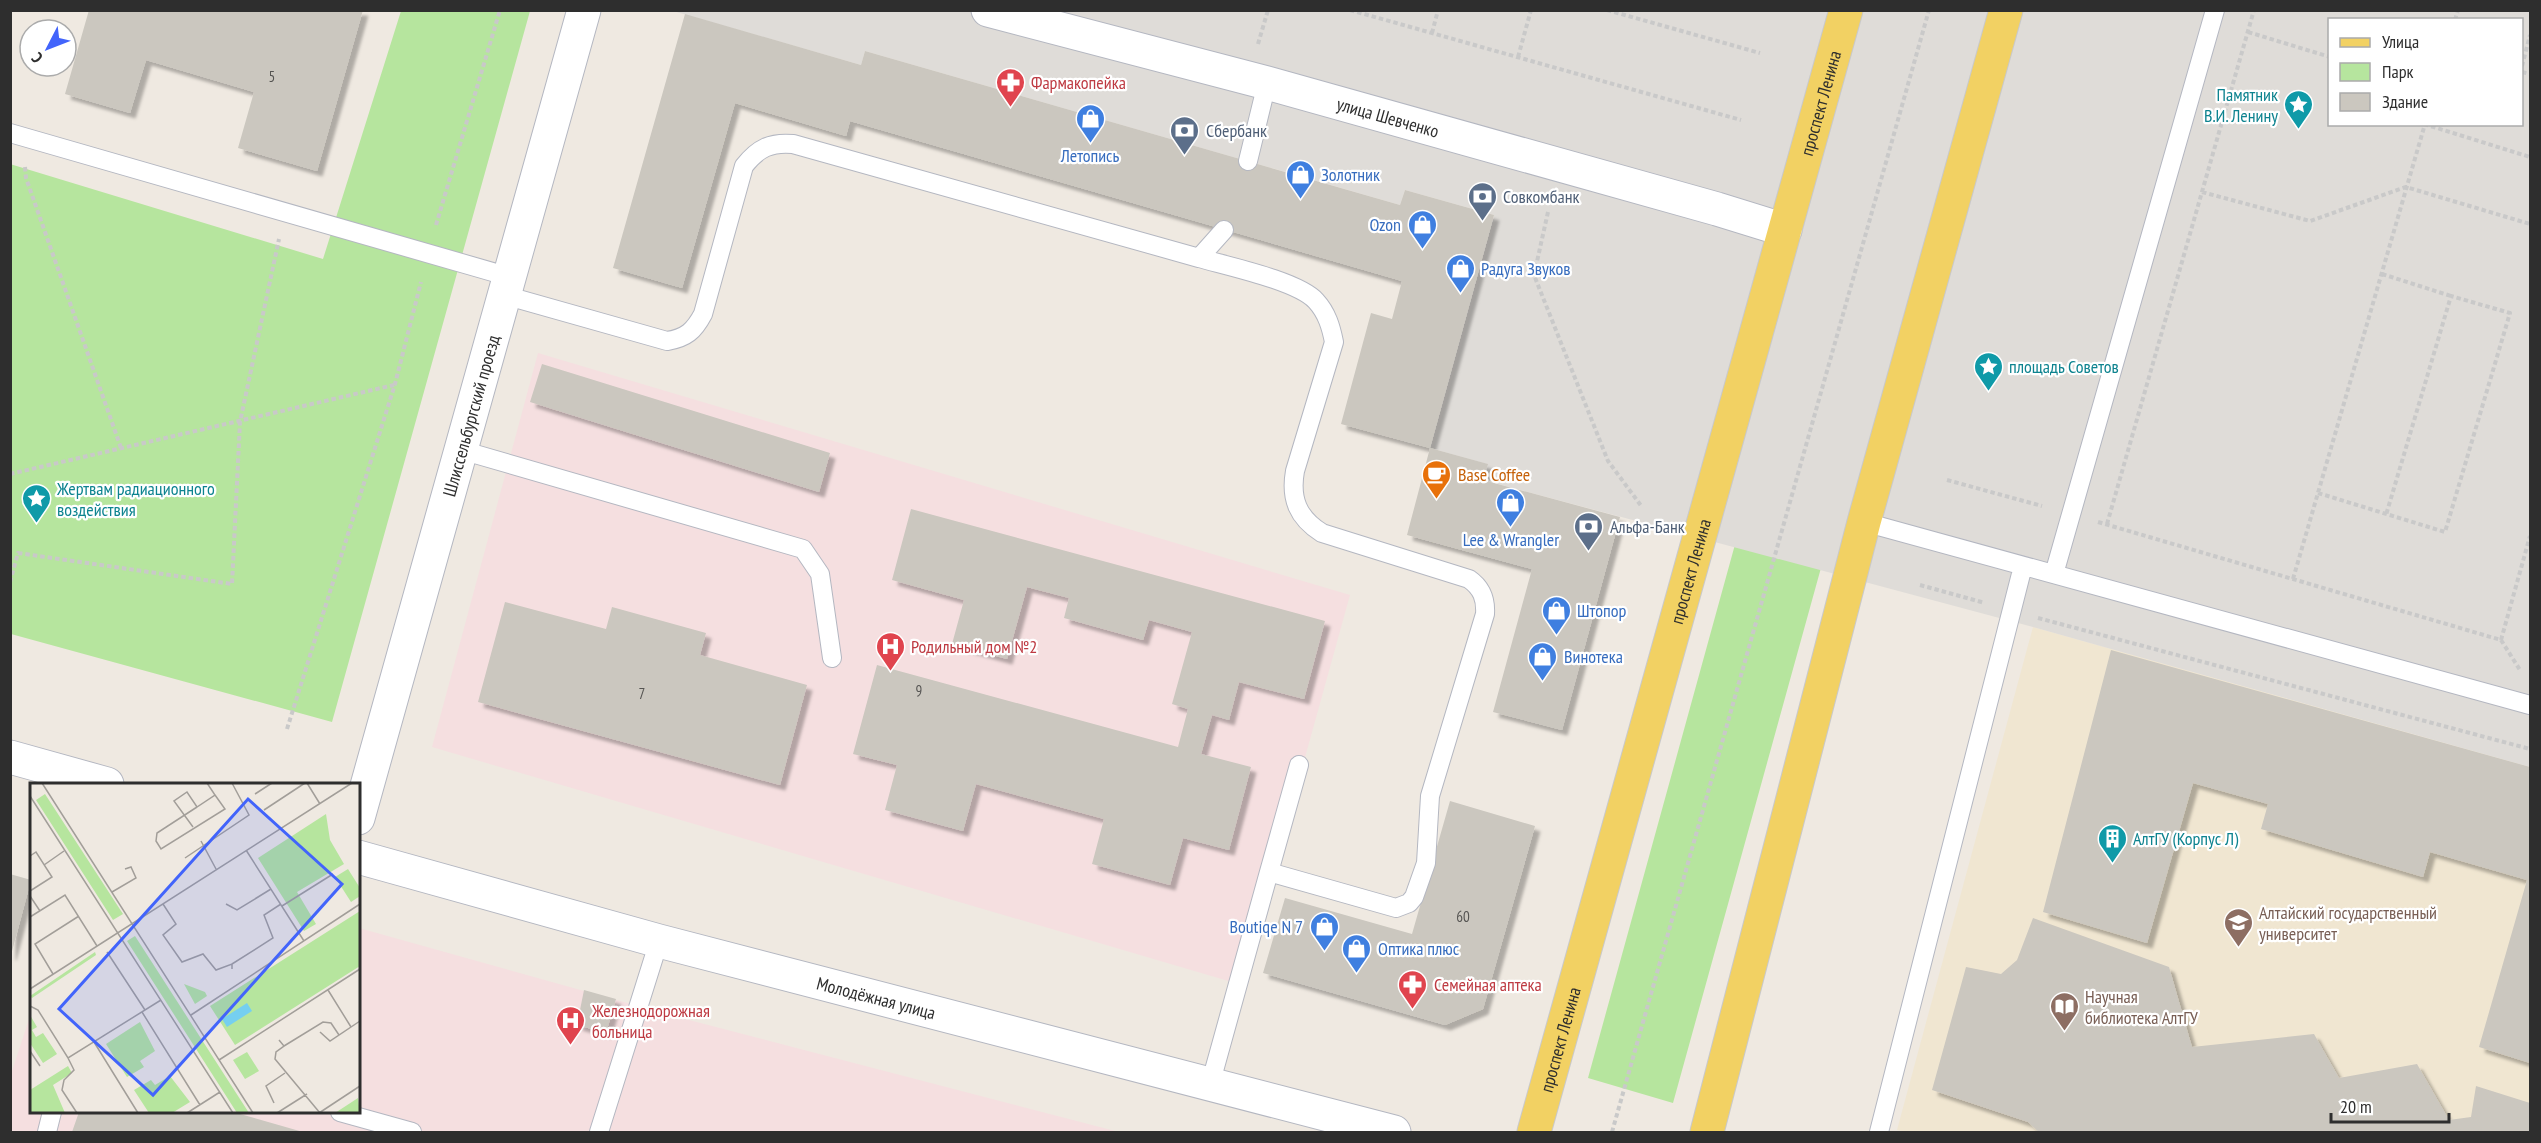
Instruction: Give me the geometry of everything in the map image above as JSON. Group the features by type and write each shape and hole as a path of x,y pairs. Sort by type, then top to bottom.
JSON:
{"main road":[{"name":"проспект Ленина","path":"1534,1132 1846,10"},
{"path":"1707,1132 1864,522 2006,10"}],"street":[{"name":"Шлиссельбургский проезд","path":"360,811 584,10"},
{"name":"улица Шевченко","path":"988,10 1267,83 1717,208 1785,230"},
{"path":"10,757 103,783"},
{"name":"Молодёжная улица","path":"360,858 659,941 1394,1132"}],"lane":[{"path":"2055,574 2215,10"},
{"path":"1248,161 1267,83"},
{"path":"16,135 428,253 507,286 667,341 680,339 690,333 703,314 744,166 762,148 777,142 793,144 1199,258 1300,289 1314,299 1325,313 1334,342 1294,471 1292,487 1294,500 1305,520 1322,533 1469,579 1481,591 1486,605 1430,795 1427,809 1427,856 1414,897 1409,903 1396,908 1269,872"},
{"path":"1199,258 1224,230"},
{"path":"461,450 802,549 820,574 832,657"},
{"path":"1864,522 2530,705"},
{"path":"1879,1132 2023,566"},
{"path":"1210,1085 1299,765"},
{"path":"599,1132 659,941"},
{"path":"47,1132 52,1113"},
{"path":"344,1113 412,1132"}],"path":[{"path":"287,729 395,384 428,253 500,10"},
{"path":"1350,10 1741,120"},
{"path":"1432,33 1438,10"},
{"path":"1518,57 1531,10"},
{"path":"1607,10 1760,53"},
{"path":"1612,1132 1929,10"},
{"path":"2107,524 2254,10"},
{"path":"2248,32 2328,56"},
{"path":"2523,62 2530,35"},
{"path":"2293,579 2424,126"},
{"path":"2427,126 2530,157"},
{"path":"16,135 26,178 120,448"},
{"path":"2202,192 2310,221 2406,187 2530,224"},
{"path":"1548,212 1534,275 1608,461 1642,507"},
{"path":"10,582 18,553 232,584 240,422 278,240 288,213"},
{"path":"2318,493 2445,532 2511,313 2382,274"},
{"path":"2386,514 2451,296"},
{"path":"10,474 395,384"},
{"path":"1947,480 2107,524 2501,640 2524,677"},
{"path":"2501,640 2530,536"},
{"path":"1920,585 2530,749"}],"shaded area":[{"name":"площадь Советов","path":"673,11 2530,11 2530,767 2033,627 1483,480 1487,464 1430,448 1494,215 1405,190 1400,205 865,51 861,65"},
{"name":"Родильный дом №2","path":"538,353 1350,595 1242,985 432,747"},
{"name":"Алтайский государственный университет","path":"2033,627 2530,767 2530,1132 1906,1132 1897,1130"},
{"name":"Железнодорожная больница","path":"360,928 670,1015 1119,1132 11,1132 11,1074 30,1016 30,1113 360,1113"}],"green space":[{"path":"401,11 530,11 332,722 11,634 10,164 323,259"},
{"path":"1882,11 1975,11 1673,1103 1588,1078"}],"building":[{"path":"89,10 363,10 317,171 238,148 254,92 146,60 130,113 65,94 70,78 78,78 78,48"},
{"path":"685,14 861,65 865,51 1400,205 1405,190 1494,215 1430,448 1341,424 1371,313 1392,319 1402,281 850,121 846,136 735,103 682,288 613,268"},
{"path":"542,364 830,453 819,492 530,402"},
{"path":"1430,448 1488,464 1483,480 1620,517 1562,730 1493,712 1532,569 1407,535"},
{"path":"911,509 1325,621 1304,699 1239,682 1229,720 1212,715 1201,754 1251,767 1229,850 1183,838 1170,885 1092,864 1104,819 976,784 963,831 885,810 897,765 853,754 877,665 1178,747 1188,709 1172,704 1192,632 1149,620 1143,640 1064,618 1069,598 1027,587 1007,659 952,644 964,600 892,580"},
{"path":"505,602 606,629 612,607 706,633 700,655 807,685 780,785 478,702"},
{"name":"АлтГУ (Корпус Л)","path":"2111,650 2530,767 2530,1063 2479,1047 2527,880 2430,852 2423,877 2261,829 2268,804 2193,783 2147,943 2043,912"},
{"path":"1450,801 1535,826 1483,1009 1445,1025 1263,973 1285,898 1412,934"},
{"path":"10,874 30,880 30,884 10,955"},
{"path":"2033,918 2169,967 2192,1047 2314,1034 2339,1078 2417,1064 2449,1120 2471,1117 2476,1086 2530,1103 2530,1132 2039,1132 2028,1122 1932,1090 1966,967 2001,974 2017,960"},
{"path":"584,990 616,999 606,1033 577,1025"},
{"path":"79,1113 236,1113 303,1132 72,1132"}],"place":[{"name":"Фармакопейка","path":"1010,108"},
{"name":"Памятник В.И. Ленину","path":"2299,130"},
{"name":"Летопись","path":"1090,144"},
{"name":"Сбербанк","path":"1185,156"},
{"name":"Золотник","path":"1300,200"},
{"name":"Совкомбанк","path":"1482,222"},
{"name":"Ozon","path":"1422,250"},
{"name":"Радуга Звуков","path":"1460,294"},
{"name":"площадь Советов","path":"1988,392"},
{"name":"Base Coffee","path":"1437,500"},
{"name":"Жертвам радиационного воздействия","path":"36,524"},
{"name":"Lee & Wrangler","path":"1511,528"},
{"name":"Альфа-Банк","path":"1589,552"},
{"name":"Штопор","path":"1556,636"},
{"name":"Родильный дом №2","path":"890,672"},
{"name":"Винотека","path":"1543,682"},
{"name":"АлтГУ (Корпус Л)","path":"2112,864"},
{"name":"Алтайский государственный университет","path":"2238,948"},
{"name":"Boutiqe N 7","path":"1324,952"},
{"name":"Оптика плюс","path":"1357,974"},
{"name":"Семейная аптека","path":"1413,1010"},
{"name":"Научная библиотека АлтГУ","path":"2064,1032"},
{"name":"Железнодорожная больница","path":"571,1046"}]}
